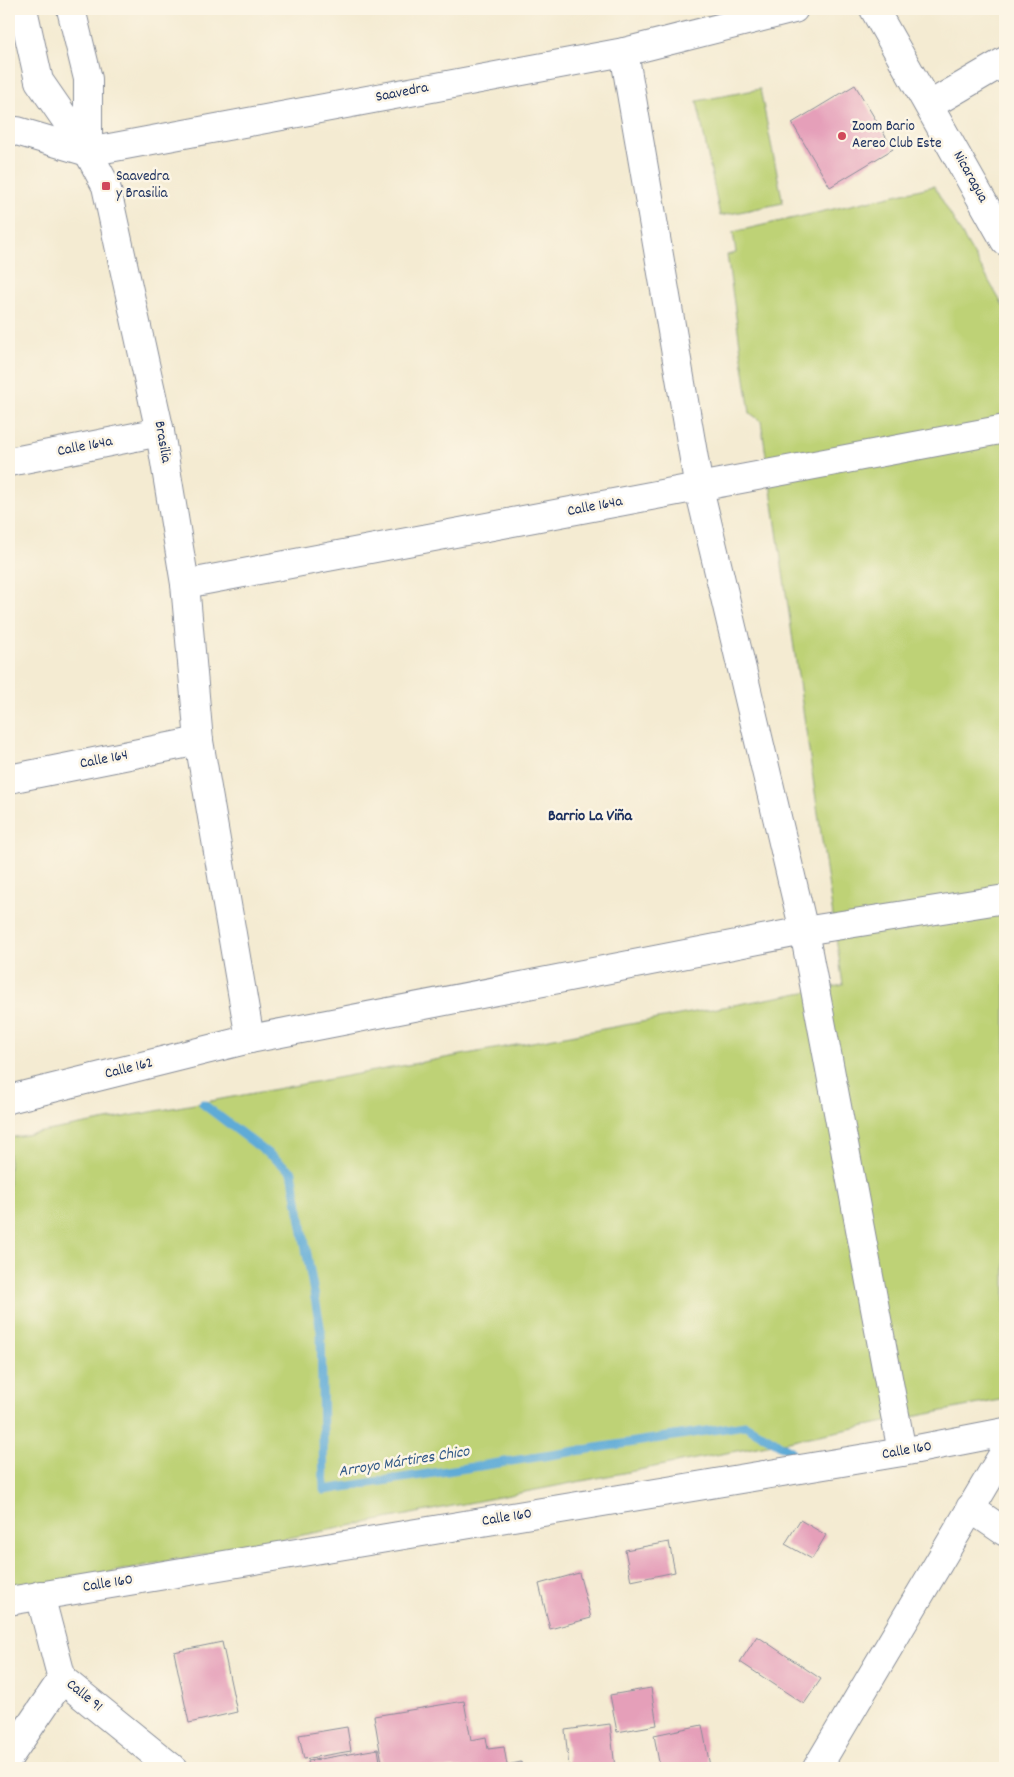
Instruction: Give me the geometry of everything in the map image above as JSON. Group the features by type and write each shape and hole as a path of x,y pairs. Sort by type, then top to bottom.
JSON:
{"street":[{"name":"Brasilia","path":"23,9 39,81 88,152 106,186 160,432 185,584 199,741 250,1039"},
{"path":"72,9 88,79 88,152"},
{"name":"Saavedra","path":"9,132 17,131 88,152 624,52 794,9"},
{"name":"Nicaragua","path":"874,9 930,105 1005,241"},
{"path":"624,52 699,488 804,931 902,1452"},
{"path":"930,105 1005,61"},
{"name":"Calle 164a","path":"185,584 1005,429"},
{"name":"Calle 164a","path":"9,462 160,432"},
{"name":"Calle 164","path":"9,779 199,741"},
{"name":"Calle 162","path":"9,1099 250,1039 804,931 1005,898"},
{"name":"Calle 160","path":"9,1601 902,1452 1005,1432"},
{"path":"818,1768 1005,1451"},
{"path":"970,1508 1005,1532"},
{"name":"Calle 91","path":"40,1595 62,1679 172,1768"},
{"path":"9,1757 62,1679"}],"green space":[{"path":"760,89 783,203 720,216 697,101"},
{"path":"934,186 1005,309 1005,1399 9,1592 9,1138 843,985 761,421 750,413 727,255 736,253 733,232"}],"building":[{"name":"Zoom Bario Aereo Club Este","path":"855,85 893,149 830,187 792,123"},
{"path":"800,1520 826,1535 812,1559 785,1544"},
{"path":"669,1542 675,1572 631,1581 625,1550"},
{"path":"579,1573 591,1618 550,1629 539,1584"},
{"path":"757,1636 821,1679 804,1704 740,1662"},
{"path":"222,1642 237,1712 189,1723 174,1652"},
{"path":"651,1688 657,1725 617,1732 610,1695"},
{"path":"464,1701 471,1740 486,1737 488,1749 504,1747 507,1765 521,1762 522,1768 383,1768 374,1716"},
{"path":"610,1724 615,1768 569,1768 565,1730"},
{"path":"702,1725 710,1766 660,1768 654,1735"},
{"path":"347,1727 351,1751 304,1759 299,1735"},
{"path":"378,1749 381,1768 309,1768 308,1761"},
{"path":"68,1763 75,1768 63,1768"}],"waterway":[{"name":"Arroyo Mártires Chico","path":"203,1104 292,1172 321,1331 324,1490 745,1425 791,1451"}],"place":[{"name":"Zoom Bario Aereo Club Este","path":"842,136"},
{"name":"Saavedra y Brasilia","path":"106,186"}],"district":[{"name":"Barrio La Viña","path":"590,816"}]}
